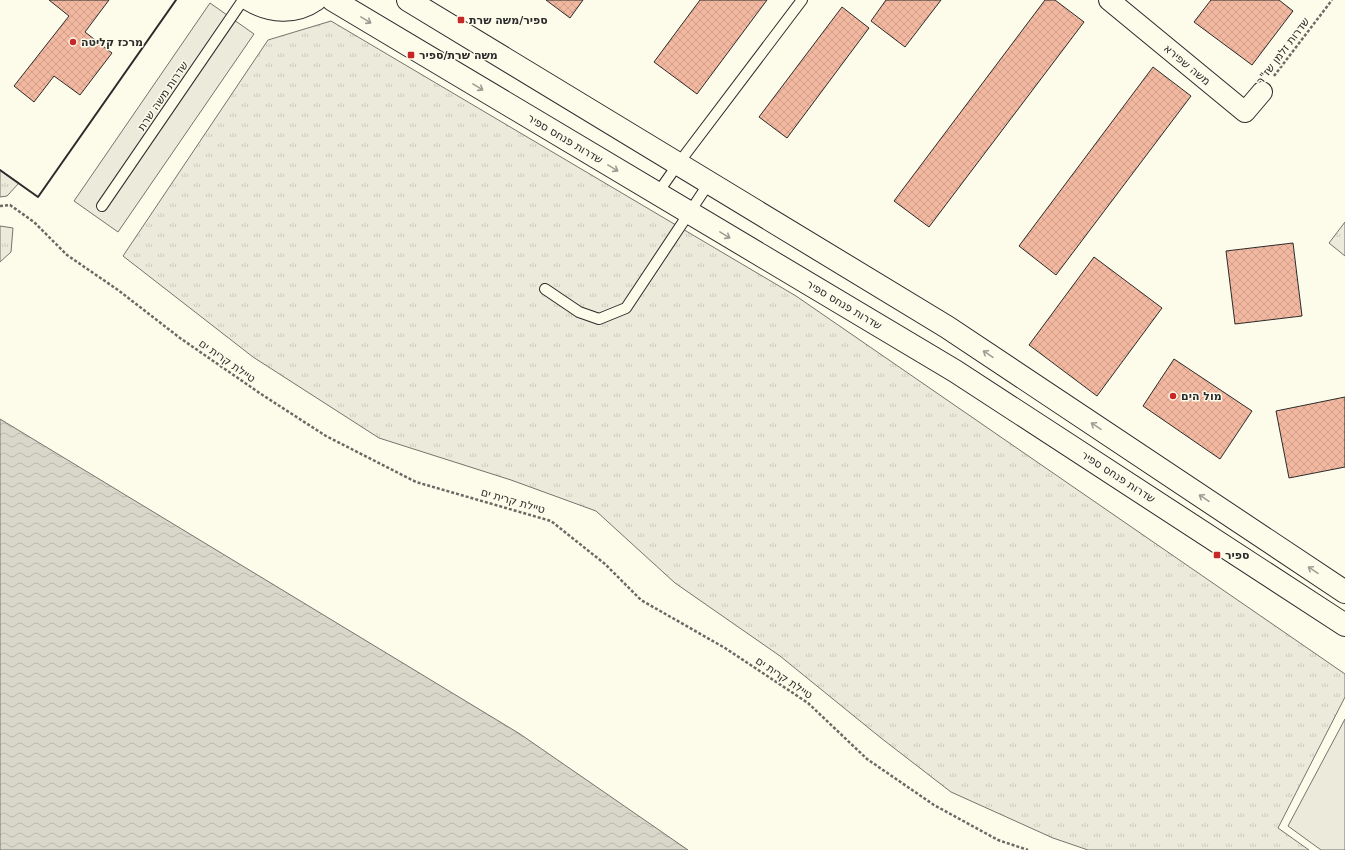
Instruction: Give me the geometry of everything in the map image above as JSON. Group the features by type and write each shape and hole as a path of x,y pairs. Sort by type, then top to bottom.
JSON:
{"street":[{"path":"250,0 260,6 276,10 293,10 315,0"},
{"name":"שדרות פנחס ספיר","path":"333,0 955,371 1345,625"},
{"path":"408,0 946,327 1345,592"},
{"name":"משה שפירא","path":"1109,0 1245,112 1262,92"}],"lane":[{"name":"שדרות משה שרת","path":"102,206 243,0"},
{"path":"657,194 802,0"},
{"path":"544,289 579,312 599,319 626,308 709,183"}],"path":[{"name":"שדרות זלמן שז\"ר","path":"1262,92 1332,0"},
{"name":"טיילת קרית ים","path":"0,206 10,205 34,222 67,255 118,290 180,338 261,394 326,436 416,482 551,521 605,564 641,600 725,648 808,703 867,759 934,805 998,840 1028,850"}],"green space":[{"path":"331,21 796,296 1345,674 1345,697 1278,828 1309,850 1088,850 1053,838 951,792 881,738 780,656 675,583 596,511 511,480 379,438 253,357 123,256 268,40"},
{"path":"0,170 19,183 7,196 0,197"},
{"path":"1345,222 1345,256 1329,243"},
{"path":"0,226 13,228 11,252 0,262"}],"shaded area":[{"path":"210,3 254,34 118,232 74,201"},
{"path":"1345,719 1345,850 1321,850 1288,826"}],"water":[{"path":"0,419 520,734 688,850 0,850"}],"building":[{"name":"מרכז קליטה","path":"49,0 109,0 85,32 112,53 80,95 54,76 34,102 14,86 69,16"},
{"path":"546,0 583,0 570,18"},
{"path":"700,0 767,0 697,94 654,62"},
{"path":"886,0 941,0 905,47 871,21"},
{"path":"1045,0 1055,0 1084,22 929,227 894,201"},
{"path":"1211,0 1279,0 1293,11 1252,65 1194,22"},
{"path":"842,7 869,28 787,138 759,117"},
{"path":"1153,67 1191,96 1056,275 1019,246"},
{"path":"1293,243 1302,316 1235,324 1226,251"},
{"path":"1094,257 1162,308 1097,396 1029,345"},
{"path":"1174,359 1252,411 1220,459 1143,406"},
{"path":"1345,397 1345,467 1289,478 1276,411"}],"wall":[{"path":"0,170 38,197 176,0"}],"place":[{"name":"ספיר/משה שרת","path":"461,20"},
{"name":"מרכז קליטה","path":"73,42"},
{"name":"משה שרת/ספיר","path":"411,55"},
{"name":"מול הים","path":"1173,396"},
{"name":"ספיר","path":"1217,555"}]}
